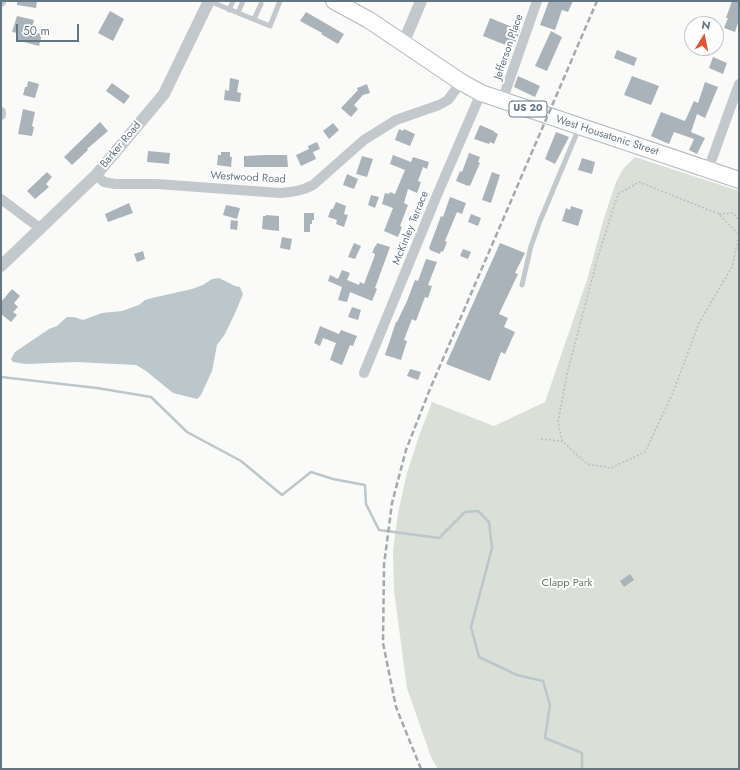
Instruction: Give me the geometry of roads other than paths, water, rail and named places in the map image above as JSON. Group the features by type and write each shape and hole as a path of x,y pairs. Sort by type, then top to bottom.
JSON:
{"highway":[{"name":"West Housatonic Street","path":"334,1 369,20 461,82 481,93 739,180"}],"street":[{"name":"Barker Road","path":"1,266 96,175 164,94 209,1"},
{"path":"403,44 421,1"},
{"name":"Jefferson Place","path":"502,101 538,1"},
{"name":"Westwood Road","path":"96,175 104,182 115,184 157,184 280,193 304,190 313,185 364,140 381,128 396,120 439,105 448,100 461,82"},
{"path":"708,170 739,84"},
{"name":"McKinley Terrace","path":"364,373 452,159 481,93"},
{"path":"1,199 41,229"}],"lane":[{"path":"209,1 270,26 280,1"},
{"path":"229,10 233,1"},
{"path":"238,13 243,1"},
{"path":"254,20 260,4"},
{"path":"522,285 531,246 579,126"}],"waterway":[{"path":"1,377 97,388 151,397 187,432 241,461 282,495 311,472 333,479 365,485 366,504 379,530 439,538 465,512 478,511 489,522 492,548 471,627 479,657 517,675 543,681 550,705 545,738 582,753 582,769"}],"railway":[{"path":"421,769 396,707 383,643 384,565 392,503 406,450 430,389 597,1"}],"park label":[{"name":"Clapp Park","path":"567,583"}]}
